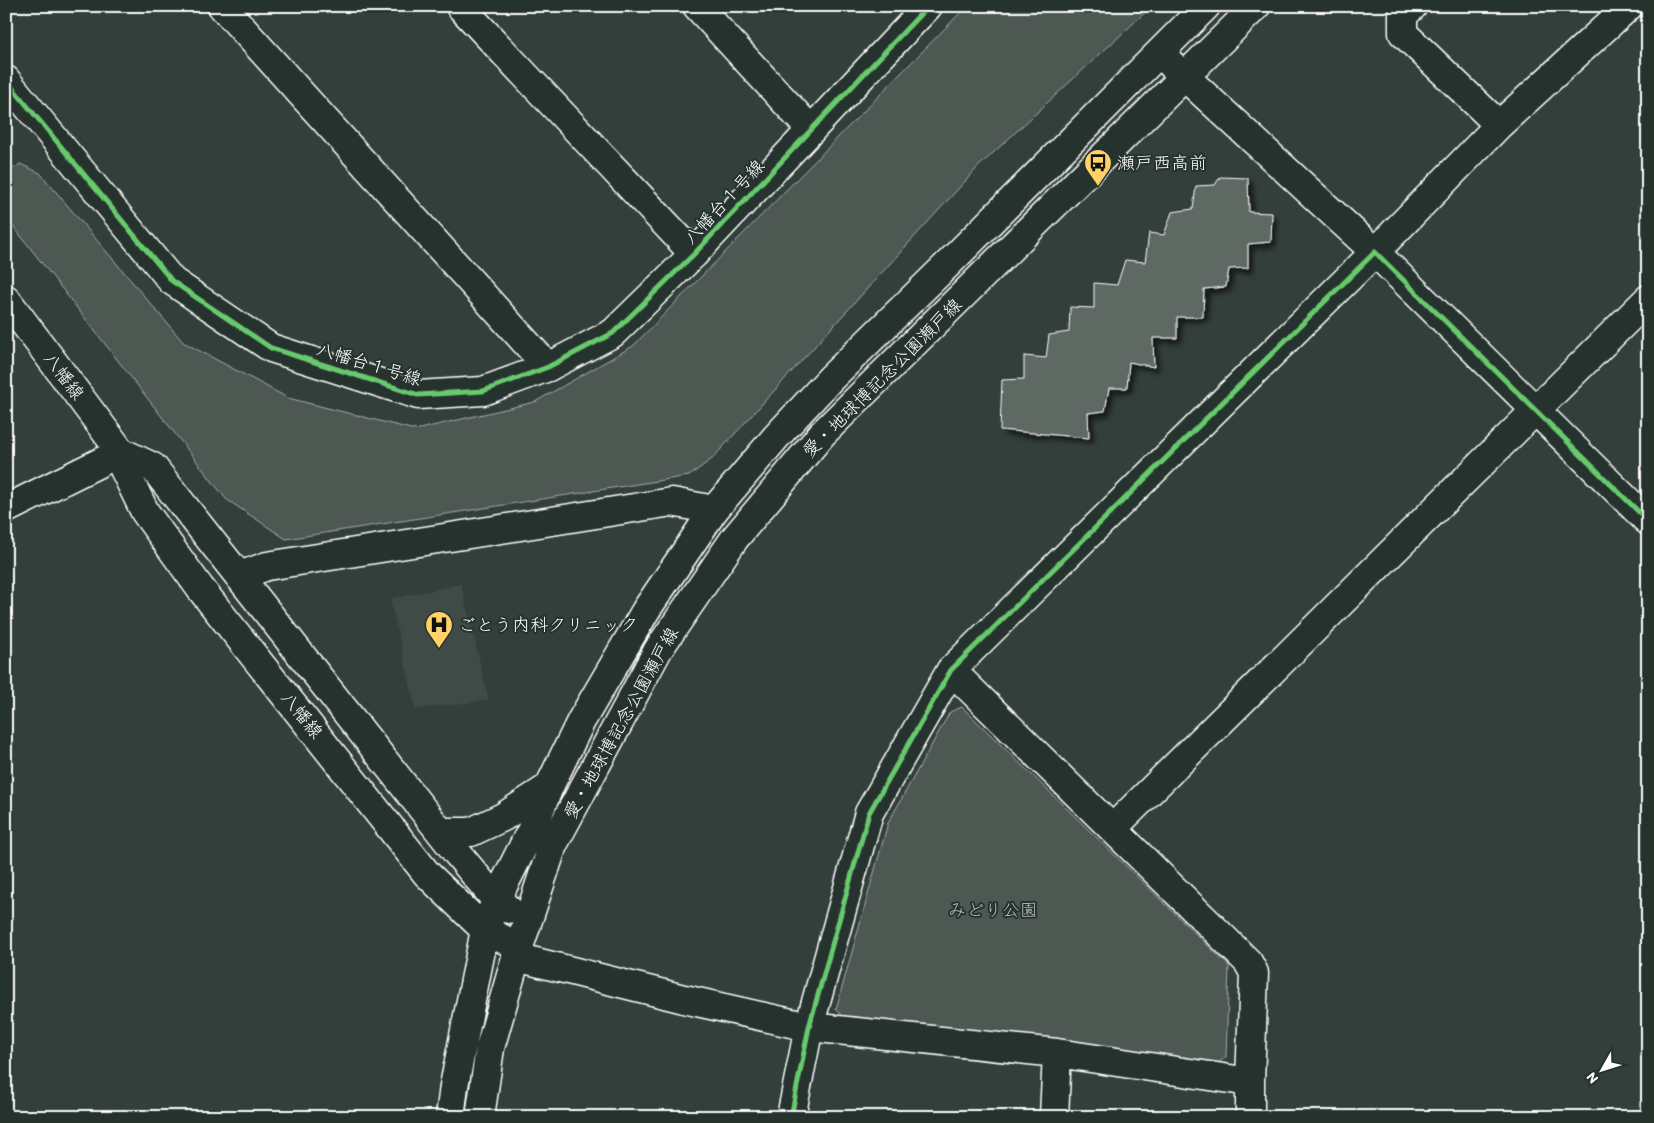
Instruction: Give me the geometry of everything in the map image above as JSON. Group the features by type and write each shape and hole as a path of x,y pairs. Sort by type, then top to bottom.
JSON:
{"street":[{"path":"222,6 548,367"},
{"path":"460,6 694,254"},
{"path":"697,6 811,130"},
{"name":"八幡台１号線","path":"7,84 172,281 271,348 418,396 483,391 548,367 613,333 694,254 928,6"},
{"name":"愛・地球博記念公園瀬戸線","path":"450,1117 454,1086 485,930 496,900 532,829 549,787 581,721 646,610 714,510 831,378 1206,6"},
{"name":"愛・地球博記念公園瀬戸線","path":"480,1117 490,1048 521,943 553,845 658,650 735,538 822,434 1256,6"},
{"path":"1413,6 1403,15 1403,33 1499,126"},
{"path":"791,1117 809,1027 869,814 951,670 1375,252 1499,126 1629,6"},
{"path":"1160,52 1183,77 1375,252 1648,521"},
{"name":"八幡線","path":"6,299 121,452 124,469 145,512 200,588 427,874 485,930 521,943"},
{"path":"1113,828 1648,299"},
{"path":"6,509 121,452"},
{"name":"八幡線","path":"121,452 153,466 496,900 521,943"},
{"path":"239,576 267,566 672,502 714,510"},
{"path":"951,670 1248,962 1254,973 1250,1117"},
{"path":"441,832 472,832 503,816 549,787"},
{"path":"521,943 684,999 809,1027 1057,1053 1250,1082"},
{"path":"1054,1117 1057,1053"}],"shaded area":[{"name":"ごとう内科クリニック","path":"461,584 489,700 416,709 390,599"}],"green space":[{"path":"967,6 1152,6 979,166 712,459 689,476 286,539 226,499 6,217 6,174 20,164 40,173 183,342 288,398 415,430 535,402 633,346"},
{"name":"みどり公園","path":"962,707 1229,966 1226,1057 1218,1063 843,1016 836,1009 888,823 950,712"}],"building":[{"path":"1220,177 1248,178 1249,212 1272,213 1271,242 1248,244 1248,268 1229,269 1226,287 1204,289 1203,317 1177,317 1177,338 1153,338 1154,367 1129,362 1127,388 1109,388 1105,411 1088,413 1089,438 1000,430 1002,380 1024,379 1024,356 1046,358 1049,335 1069,332 1070,307 1094,308 1094,283 1117,285 1125,260 1145,262 1149,233 1164,235 1172,212 1193,209 1196,186 1215,185"}],"cycle path":[{"path":"6,80 172,281 271,348 418,395 483,391 548,367 613,333 694,254 928,6"},
{"path":"791,1117 809,1027 869,813 951,670 1375,252 1648,521"}],"place":[{"name":"瀬戸西高前","path":"1098,187"},
{"name":"ごとう内科クリニック","path":"439,649"}]}
